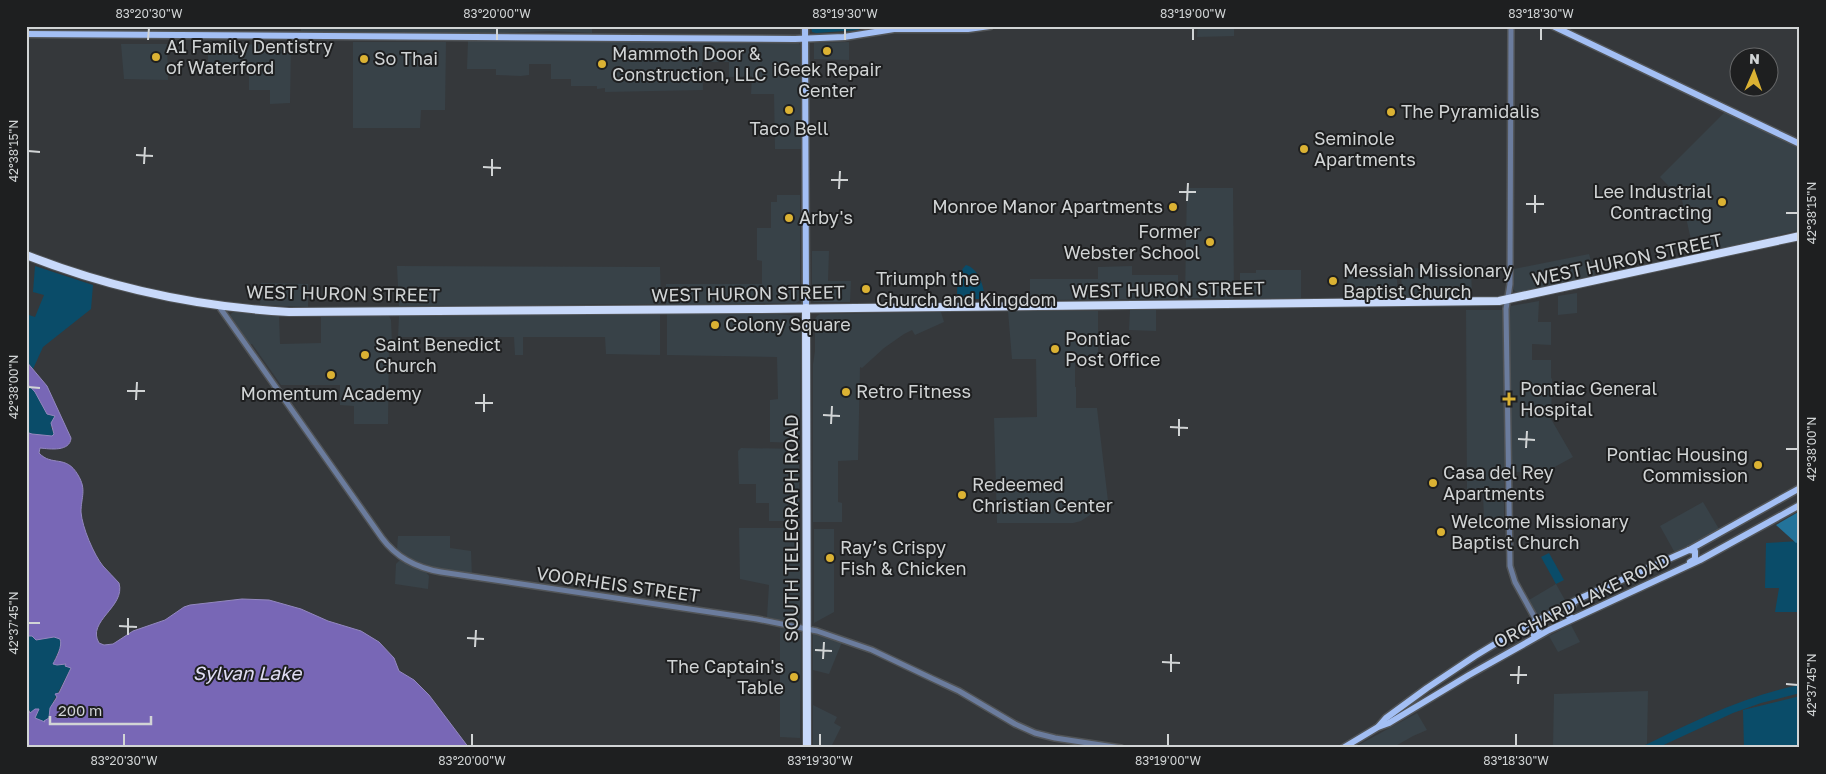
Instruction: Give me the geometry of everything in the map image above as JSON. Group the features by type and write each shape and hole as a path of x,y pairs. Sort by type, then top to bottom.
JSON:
{"highway":[{"name":"WEST HURON STREET","path":"26,255 109,283 151,293 258,310 312,312 1241,305 1508,300 1800,236"},
{"name":"SOUTH TELEGRAPH ROAD","path":"806,308 807,748"}],"main road":[{"path":"806,26 806,308"},
{"path":"861,35 863,26"},
{"path":"26,34 806,38 861,35 876,29 968,29 990,26"},
{"path":"1553,26 1800,144"},
{"name":"ORCHARD LAKE ROAD","path":"1378,727 1386,718 1427,688 1475,656 1536,620 1689,550 1800,488"},
{"path":"1749,533 1745,533 1742,530 1744,523 1779,503 1782,498"},
{"name":"ORCHARD LAKE ROAD","path":"1343,748 1378,727 1389,723 1492,661 1572,618 1662,579 1800,505"},
{"path":"1662,579 1663,575 1696,559 1695,551 1689,550"},
{"path":"1572,618 1567,615 1567,610 1570,607 1605,590 1609,586"},
{"path":"1502,656 1504,652 1538,632 1540,625 1536,620"},
{"path":"1492,661 1485,660 1487,652 1506,640 1508,636"},
{"path":"1427,688 1431,697"}],"street":[{"path":"1511,26 1510,277 1506,309 1510,566 1513,578 1536,620"},
{"name":"VOORHEIS STREET","path":"218,305 378,533 386,543 406,560 422,568 436,572 750,618 807,630 881,654 960,691 1035,733 1121,748"}],"shaded area":[{"path":"301,26 592,26 592,33 551,31 504,33 301,31"},
{"path":"811,26 861,26 859,30 816,33 812,32"},
{"path":"1198,26 1234,26 1234,36 1197,37"},
{"path":"468,41 798,42 800,45 801,149 775,149 774,94 751,94 752,76 729,77 729,62 702,62 703,90 605,92 605,88 597,89 597,86 571,86 571,79 551,79 551,64 529,64 529,75 521,76 496,75 496,69 467,69"},
{"path":"353,42 446,42 445,110 421,110 420,128 353,128"},
{"path":"849,42 849,60 814,59 814,43"},
{"path":"121,44 167,44 168,80 124,79"},
{"path":"208,44 291,45 290,103 270,104 270,90 249,90 249,64 208,64"},
{"path":"1725,112 1800,148 1800,230 1696,255 1682,200 1660,177"},
{"name":"Former Webster School","path":"1187,188 1233,188 1233,299 1185,298"},
{"path":"777,195 800,195 799,301 796,303 666,305 666,284 762,284 762,261 757,260 757,228 771,228 771,202 777,202"},
{"path":"812,251 829,251 828,281 851,281 850,302 814,302 812,300"},
{"path":"1589,254 1595,275 1517,293 1513,289 1514,269"},
{"path":"966,265 974,270 980,279 984,299 957,299 959,276"},
{"path":"35,266 93,285 91,309 43,347 33,369 26,361 26,314 35,317 44,295 33,292"},
{"path":"397,266 660,267 661,303 399,306"},
{"path":"1132,266 1132,275 1178,275 1178,299 1030,299 1030,279 1098,279 1098,267"},
{"path":"1401,268 1471,269 1472,297 1402,297"},
{"path":"1347,269 1397,269 1397,297 1347,297"},
{"path":"1256,270 1301,270 1301,298 1240,299 1240,273 1256,273"},
{"path":"261,283 308,284 308,307 260,305"},
{"path":"1577,293 1577,313 1558,315 1558,296"},
{"name":"Pontiac General Hospital","path":"1539,301 1538,322 1551,322 1551,345 1532,344 1532,360 1551,360 1551,419 1573,457 1536,477 1533,472 1504,472 1504,520 1484,519 1483,494 1467,493 1466,310 1503,310 1503,377 1510,378 1511,306"},
{"path":"1130,310 1156,310 1156,331 1129,330"},
{"name":"Momentum Academy","path":"234,311 279,315 280,344 321,343 321,317 389,316 391,320 392,343 389,344 388,424 354,424 354,406 340,405 340,385 281,385 252,344 249,344 230,315"},
{"path":"1008,311 1098,311 1098,356 1075,356 1076,408 1097,408 1108,501 1101,504 1093,513 1081,521 1073,523 997,523 994,418 1037,417 1036,359 1012,359"},
{"path":"941,312 944,322 915,335 912,330 904,334 884,348 862,368 860,367 858,460 838,461 838,502 842,503 842,522 813,522 813,364 815,319 820,314"},
{"path":"660,314 660,355 606,354 605,337 523,337 523,355 515,355 514,337 398,337 399,316"},
{"path":"667,314 778,314 798,316 801,323 800,443 770,442 770,400 778,399 777,357 667,355"},
{"path":"26,382 35,392 47,414 55,416 51,427 54,434 52,436 26,432"},
{"path":"741,448 799,449 799,521 769,521 769,503 756,503 756,484 739,484 738,451"},
{"path":"1703,502 1719,529 1675,553 1660,526"},
{"path":"1800,511 1800,541 1796,543 1776,525"},
{"path":"739,528 800,528 801,592 799,622 796,624 767,617 769,585 740,579"},
{"path":"814,529 834,529 834,612 814,623"},
{"path":"398,536 450,536 450,548 471,551 472,576 419,565 397,549"},
{"path":"1800,541 1800,596 1798,597 1800,612 1775,612 1779,588 1765,588 1766,543"},
{"path":"1549,553 1564,580 1556,584 1541,557"},
{"path":"401,559 426,572 429,576 428,589 395,584 396,564"},
{"path":"1556,584 1566,602 1539,614 1535,613 1529,600"},
{"path":"1571,625 1580,642 1558,652 1549,636"},
{"path":"780,628 792,629 801,633 800,738 780,737"},
{"path":"813,634 842,642 829,674 813,670"},
{"path":"26,636 32,636 36,640 54,637 60,639 60,648 54,662 57,665 66,664 65,666 71,668 53,702 49,717 44,723 35,719 38,711 35,710 31,713 26,705"},
{"path":"1800,685 1800,693 1761,703 1733,713 1657,748 1639,748 1738,703"},
{"path":"1648,691 1647,744 1639,748 1553,748 1554,694"},
{"path":"1800,696 1800,748 1744,748 1743,710"},
{"path":"813,705 837,717 834,723 841,727 831,747 833,748 813,748"},
{"path":"1417,713 1427,730 1392,748 1353,748"}],"water":[{"name":"Sylvan Lake","path":"26,361 47,386 71,438 67,446 63,448 40,448 39,453 49,459 69,465 78,475 83,489 81,512 86,533 100,561 119,583 120,592 117,599 98,628 96,635 99,643 104,645 113,644 133,631 165,620 190,605 242,599 269,600 301,609 328,621 361,631 379,642 394,658 399,671 414,680 429,695 469,748 26,748 26,705 30,713 35,709 39,709 35,718 45,722 49,718 50,708 57,697 55,694 59,693 71,668 65,666 66,664 53,664 60,648 60,639 54,637 36,640 32,636 26,636 26,432 52,436 54,434 51,423 55,416 47,414 35,392 26,382"}],"place":[{"name":"iGeek Repair Center","path":"827,51"},
{"name":"A1 Family Dentistry of Waterford","path":"156,57"},
{"name":"So Thai","path":"364,59"},
{"name":"Mammoth Door & Construction, LLC","path":"602,64"},
{"name":"Taco Bell","path":"789,110"},
{"name":"The Pyramidalis","path":"1391,112"},
{"name":"Seminole Apartments","path":"1304,149"},
{"name":"Lee Industrial Contracting","path":"1722,202"},
{"name":"Monroe Manor Apartments","path":"1173,207"},
{"name":"Arby's","path":"789,218"},
{"name":"Former Webster School","path":"1210,242"},
{"name":"Messiah Missionary Baptist Church","path":"1333,281"},
{"name":"Triumph the Church and Kingdom","path":"866,289"},
{"name":"Colony Square","path":"715,325"},
{"name":"Pontiac Post Office","path":"1055,349"},
{"name":"Saint Benedict Church","path":"365,355"},
{"name":"Momentum Academy","path":"331,375"},
{"name":"Retro Fitness","path":"846,392"},
{"name":"Pontiac General Hospital","path":"1509,399"},
{"name":"Pontiac Housing Commission","path":"1758,465"},
{"name":"Casa del Rey Apartments","path":"1433,483"},
{"name":"Redeemed Christian Center","path":"962,495"},
{"name":"Welcome Missionary Baptist Church","path":"1441,532"},
{"name":"Ray’s Crispy Fish & Chicken","path":"830,558"},
{"name":"The Captain's Table","path":"794,677"}]}
